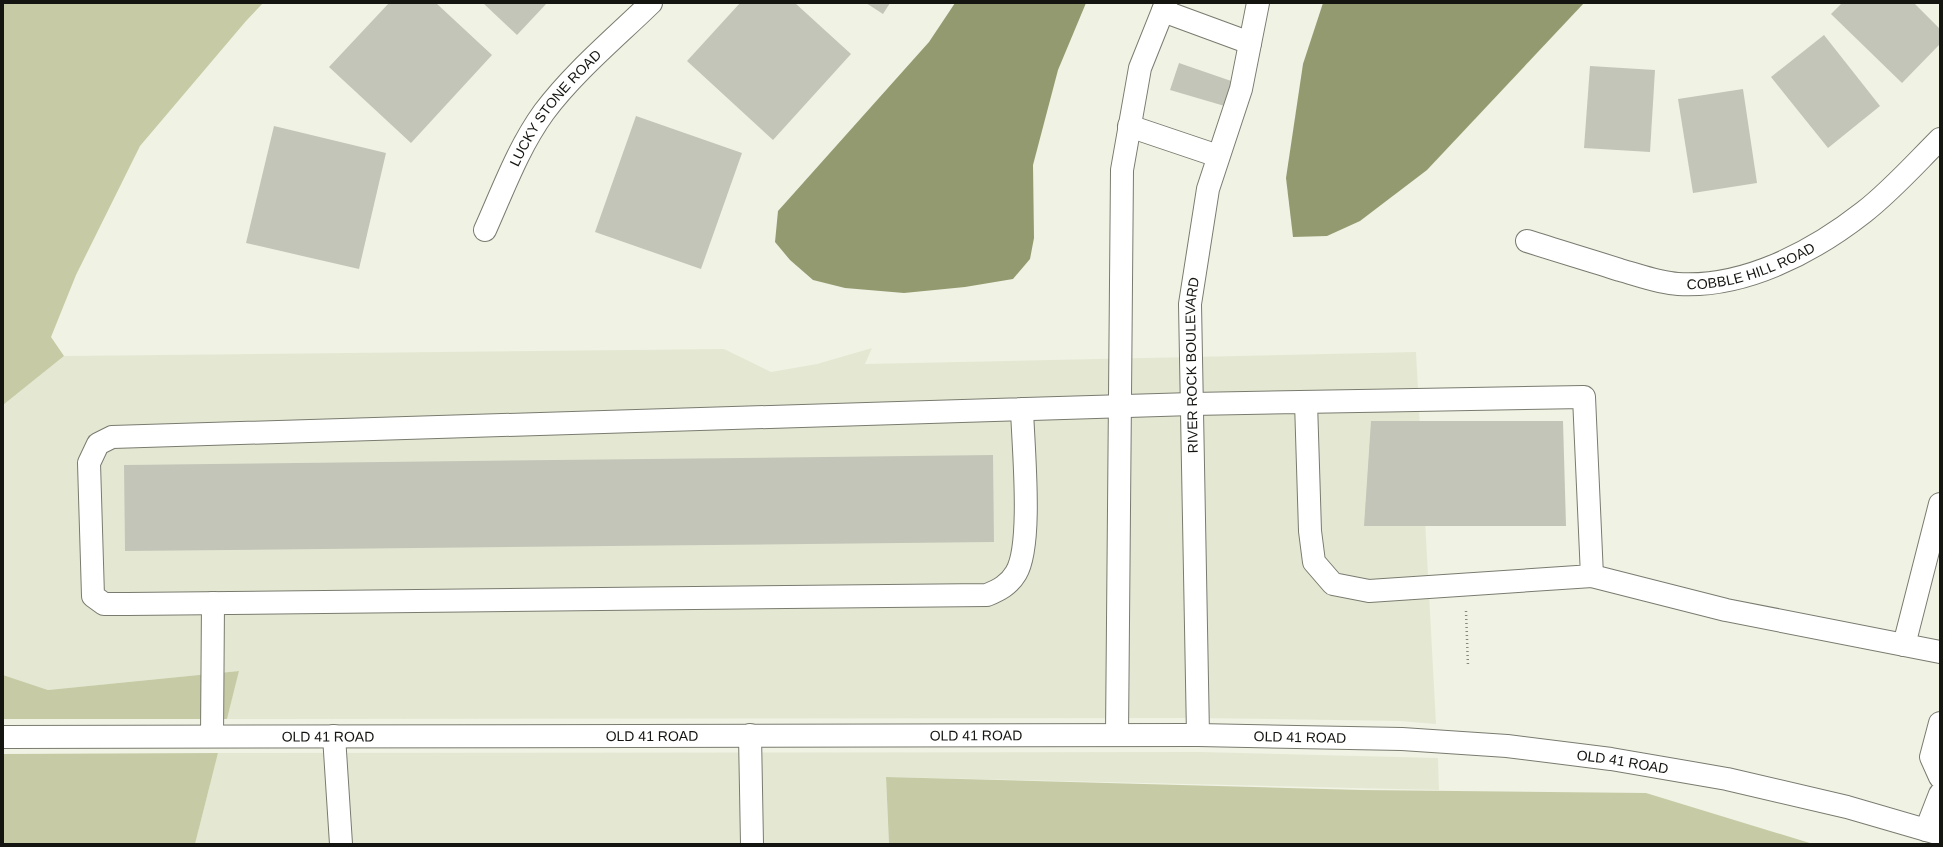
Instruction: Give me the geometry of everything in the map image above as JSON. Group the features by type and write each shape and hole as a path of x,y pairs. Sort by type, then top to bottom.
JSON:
{"street":[{"name":"LUCKY STONE ROAD","path":"485,230 523,146 544,112 570,80 651,3"},
{"name":"RIVER ROCK BOULEVARD","path":"1198,735 1190,304 1208,188 1240,89 1258,3"},
{"path":"1117,735 1122,170 1140,68 1164,7 1250,43"},
{"path":"1129,126 1218,156"},
{"name":"COBBLE HILL ROAD","path":"1527,241 1642,276 1677,284 1715,283 1755,272 1792,257 1829,237 1864,212 1901,179 1940,139"},
{"path":"1022,409 1025,519 1024,548 1016,573 1002,589 987,595 104,604 93,596 89,463 98,444 112,436 1120,406 1192,404 1584,397 1592,576"},
{"path":"1306,402 1310,531 1314,562 1333,584 1369,591 1592,576 1726,610 1940,652"},
{"path":"1904,645 1940,504"},
{"path":"212,736 213,603"},
{"path":"1940,723 1931,757 1940,778"},
{"path":"750,735 752,844"},
{"name":"OLD 41 ROAD","path":"3,737 1198,735 1402,738 1507,746 1611,759 1728,780 1847,807 1933,832"},
{"path":"334,736 341,844"},
{"path":"1933,832 1940,794"}],"path":[{"path":"1464,585 1468,666"}],"shaded area":[{"path":"3,3 263,3 140,146 76,275 51,337 64,356 3,405"},
{"path":"955,3 1086,3 1058,70 1033,165 1034,238 1030,259 1013,279 965,287 904,293 845,288 813,280 790,260 775,242 778,211 929,42"},
{"path":"1323,3 1584,3 1427,170 1360,221 1327,236 1293,237 1286,178 1303,64"},
{"path":"872,348 865,364 1416,352 1436,724 1400,721 1196,718 227,719 239,671 48,690 3,675 3,405 64,356 724,349 771,372 817,364"},
{"path":"239,671 227,719 3,719 3,675 48,690"},
{"path":"1200,752 1438,758 1439,790 886,777 889,844 195,844 218,753"},
{"path":"218,753 195,844 3,844 3,754"},
{"path":"886,777 1361,790 1646,793 1813,844 889,844"}],"building":[{"path":"389,3 436,3 492,55 411,143 329,67"},
{"path":"483,3 547,3 517,35"},
{"path":"740,3 795,3 851,54 773,140 687,61"},
{"path":"866,3 890,3 883,14"},
{"path":"1842,3 1914,3 1940,29 1940,44 1902,83 1831,14"},
{"path":"1824,35 1880,106 1828,148 1771,77"},
{"path":"1179,63 1237,83 1228,107 1170,90"},
{"path":"1590,66 1655,70 1650,152 1584,148"},
{"path":"1743,89 1757,183 1693,193 1678,99"},
{"path":"636,116 742,153 701,269 595,232"},
{"path":"274,126 386,153 359,269 246,243"},
{"path":"1371,421 1563,421 1566,526 1364,526"},
{"path":"993,455 994,542 125,551 124,465"}]}
